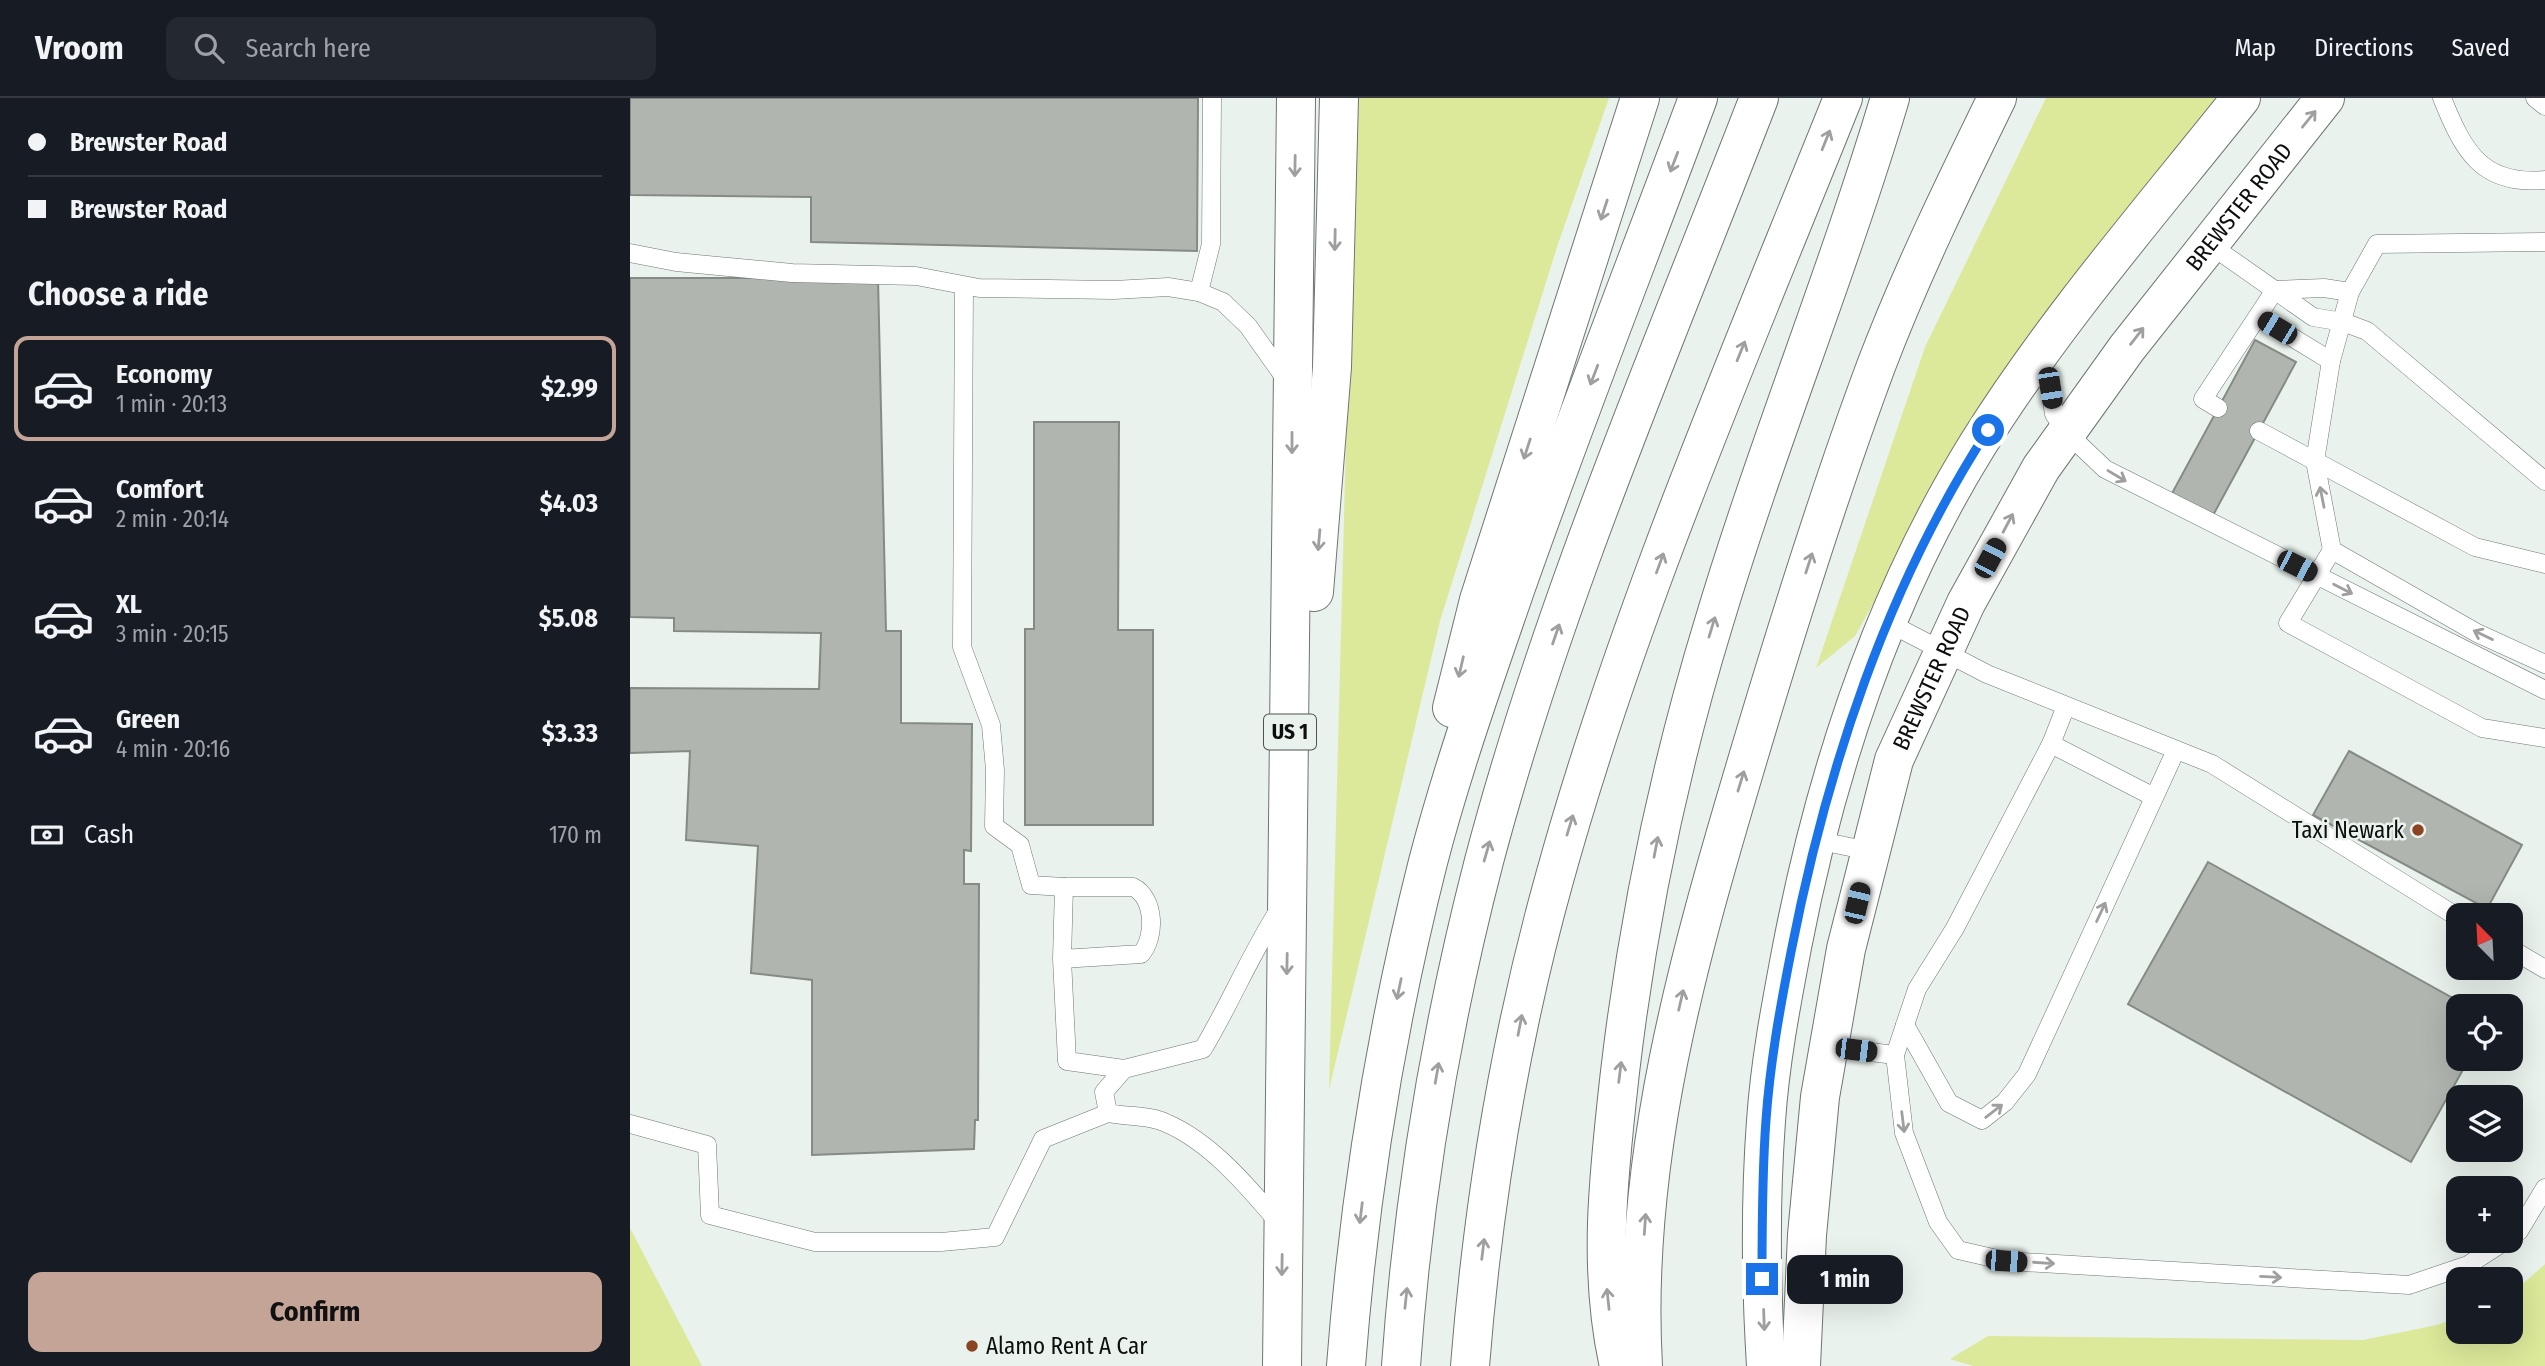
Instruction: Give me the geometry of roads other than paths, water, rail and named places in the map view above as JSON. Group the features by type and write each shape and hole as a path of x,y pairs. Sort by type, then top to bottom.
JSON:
{"main road":[{"name":"US 1","path":"1282,1366 1296,98"},
{"path":"1288,884 1330,411 1339,98"},
{"path":"1346,1366 1367,1168 1386,1053 1414,922 1448,727 1467,643 1640,98"},
{"path":"1414,922 1448,793 1508,609 1698,98"},
{"path":"1401,1366 1412,1242 1430,1113 1454,985 1485,859 1530,710 1586,550 1759,98"},
{"path":"1470,1366 1489,1201 1510,1074 1561,857 1590,759 1642,610 1843,98"},
{"path":"1619,1366 1605,1271 1610,1184 1623,1051 1659,833 1689,706 1719,606 1852,221 1889,98"},
{"path":"1900,306 1968,98"},
{"path":"1643,1366 1641,1305 1647,1200 1661,1096 1686,975 1719,855 1793,609 1876,366 1900,306 1997,98"},
{"path":"1766,1366 1762,1225 1769,1088 1783,994 1816,840 1848,728 1887,622 1939,512 1978,445 2037,357 2241,98"},
{"name":"BREWSTER ROAD","path":"1801,1366 1811,1193 1829,1046 1846,949 1894,760 1945,650 2014,513 2066,432 2209,244 2325,98"}],"lane":[{"path":"1199,292 1211,244 1212,98"},
{"path":"2442,98 2464,146 2486,172 2532,182 2545,180"},
{"path":"2535,98 2545,106"},
{"path":"2545,242 2377,244 2350,292 2331,360 2315,461 2332,550 2288,623 2482,729 2545,738"},
{"path":"2209,244 2313,317 2343,322 2367,331 2545,481"},
{"path":"630,253 676,262 792,272 916,276 964,286 1114,290 1168,287 1199,292 1223,302 1248,326 1293,390"},
{"path":"964,286 962,647 991,724 995,770 994,826 1020,845 1031,885 1133,887 1140,891 1149,906 1149,940 1141,954 1131,957 1062,959"},
{"path":"2276,290 2324,288 2350,292"},
{"path":"2218,408 2203,399 2276,290"},
{"path":"2259,317 2331,360"},
{"path":"2037,357 2050,388 2054,414 2066,432 2105,469 2545,690"},
{"path":"2259,431 2475,547 2545,564"},
{"path":"2332,550 2477,633 2545,664"},
{"path":"1887,622 1987,674 2212,764 2446,910"},
{"path":"2066,706 2051,744 1955,928 1917,989 1895,1055 1904,1133 1938,1222 1958,1250 2006,1261 2409,1285 2468,1265 2486,1253"},
{"path":"2051,744 2154,797"},
{"path":"1905,1025 1949,1103 1982,1120 2006,1102 2027,1074 2176,750"},
{"path":"1816,840 1869,851"},
{"path":"1064,887 1062,959 1067,1061 1124,1069 1203,1049 1221,1019 1288,884"},
{"path":"2524,957 2545,969"},
{"path":"1829,1046 1895,1055"},
{"path":"1108,1113 1104,1092 1124,1069"},
{"path":"630,1124 707,1144 710,1215 815,1242 941,1242 995,1237 1042,1139 1108,1113 1165,1122 1199,1144 1245,1184 1283,1227"},
{"path":"2523,1224 2545,1188"}],"place":[{"name":"Taxi Newark","path":"2418,830"},
{"name":"Alamo Rent A Car","path":"972,1346"}]}
